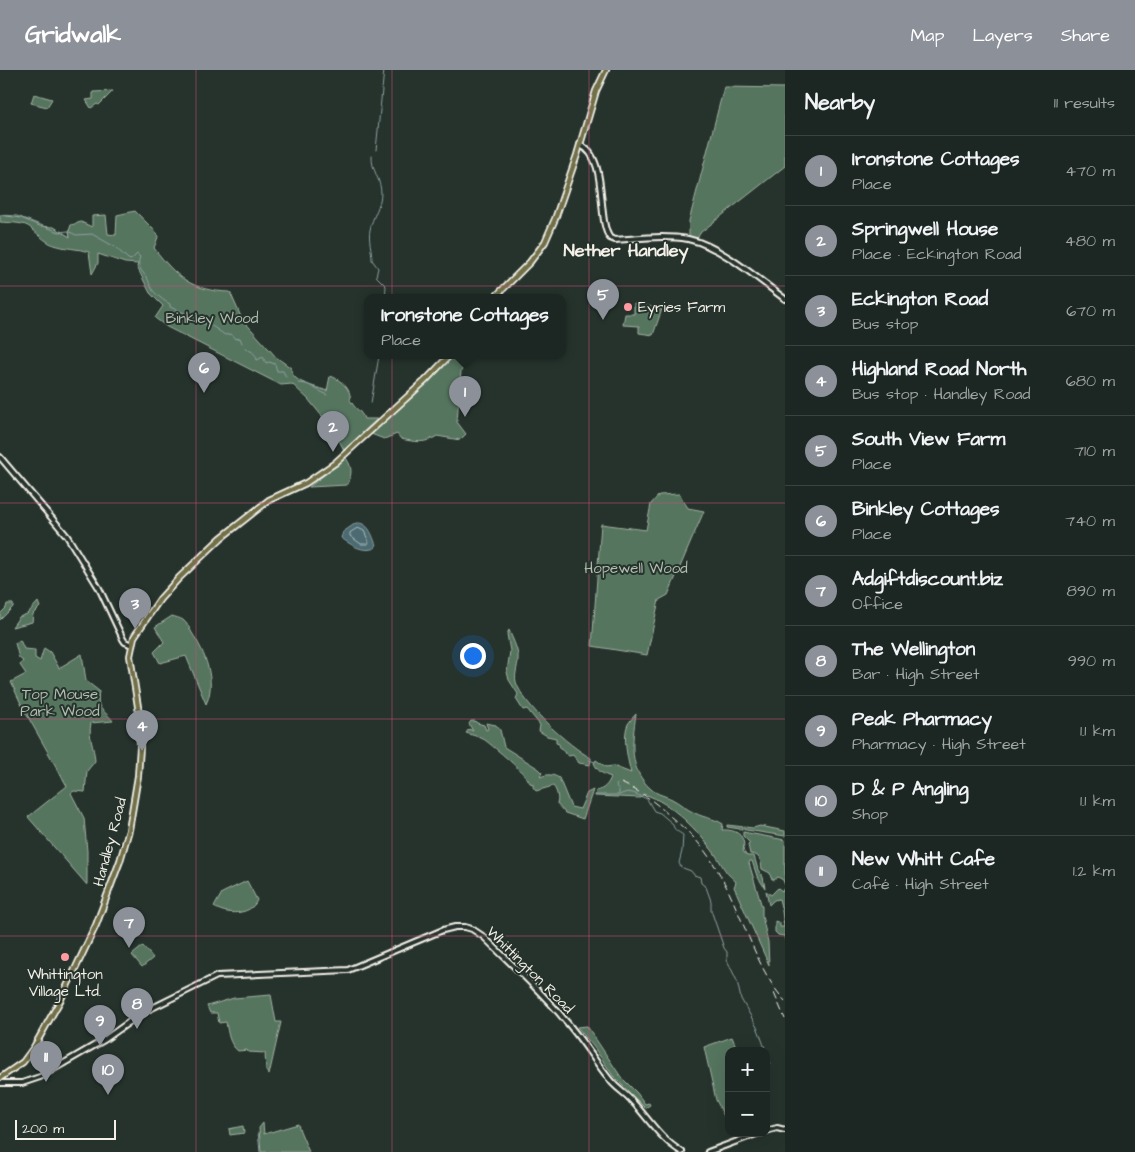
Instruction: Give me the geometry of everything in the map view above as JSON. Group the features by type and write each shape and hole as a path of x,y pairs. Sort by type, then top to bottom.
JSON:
{"main road":[{"path":"498,294 530,262 545,242 555,219 580,146 596,91 606,70"},
{"path":"132,645 134,637 160,599 220,538 269,500 306,483 335,463 426,380 446,359"},
{"name":"Handley Road","path":"0,1078 23,1062 34,1047 61,999 96,925 120,861 134,807 140,746 139,713 130,661 132,645"}],"street":[{"path":"580,146 587,150 597,170 606,230 610,238 615,240 688,239 706,245 731,260 785,299"},
{"path":"0,457 72,543 99,588 123,640 132,645"},
{"name":"Whittington Road","path":"0,1083 22,1083 40,1078 104,1040 142,1013 217,976 348,970 449,928 465,927 484,937 537,989 564,1018 611,1081 632,1101 658,1133 682,1152"},
{"path":"770,1130 777,1128 785,1130"},
{"path":"708,1152 747,1137"}],"green space":[{"path":"724,87 785,88 785,166 701,232 697,238 689,237 689,221"},
{"path":"113,91 99,105 97,104 91,108 86,100 93,99 93,92"},
{"path":"34,94 52,99 47,107 31,103"},
{"name":"Binkley Wood","path":"135,211 156,232 158,237 154,248 170,267 195,285 205,289 230,292 242,319 276,357 291,368 292,373 299,381 327,391 330,376 343,383 348,389 350,400 364,419 377,419 344,450 335,433 331,437 326,421 308,399 292,384 281,385 167,327 155,318 163,306 150,293 137,267 138,264 125,263 98,254 98,263 92,274 89,252 54,245 28,226 18,223 0,222 0,215 21,218 40,226 54,227 70,237 71,225 81,222 92,227 92,216 106,215 108,234 116,235 117,215"},
{"path":"634,303 662,309 653,335 639,333 639,326 623,325 625,314 634,314"},
{"path":"451,359 470,359 461,371 457,422 466,434 460,440 437,436 424,441 415,441 401,439 397,434 384,439 371,434 415,395"},
{"path":"346,458 351,472 347,485 309,487"},
{"name":"Hopewell Wood","path":"679,494 688,508 704,511 668,595 659,600 647,655 592,646 601,524 646,530 651,504 659,495"},
{"path":"38,602 40,607 33,614 32,622 12,627 19,617 27,614"},
{"path":"7,604 13,604 13,607 0,620 0,614"},
{"path":"172,616 182,619 186,623 205,658 210,677 209,695 206,704 186,656 160,663 154,652 164,642 155,627"},
{"path":"509,630 516,646 518,659 516,682 520,691 548,724 571,745 591,758 590,765 579,763 573,755 569,756 562,751 559,744 556,743 556,738 547,736 539,731 540,725 527,709 523,710 516,699 518,694 509,680 507,672 510,651 507,634"},
{"name":"Top Mouse Park Wood","path":"20,640 24,649 35,650 35,658 40,661 44,648 50,652 59,668 82,654 86,681 99,691 99,706 113,721 91,723 90,733 95,761 87,771 85,792 74,791 71,793 84,818 87,851 87,885 28,817 67,786 23,708 11,682 26,674 20,665 23,661 19,658 15,643"},
{"path":"636,714 633,754 638,773 644,781 651,789 672,799 692,812 723,824 722,830 739,834 744,845 743,851 747,856 754,856 758,870 763,877 765,888 757,876 752,861 750,861 762,907 762,916 768,942 769,965 734,887 736,882 728,874 701,836 684,819 665,804 644,794 640,798 595,796 596,791 605,786 611,777 597,769 594,763 596,760 606,767 613,766 631,773 626,748 626,729"},
{"path":"471,721 484,725 486,730 488,729 486,723 496,725 500,730 504,747 539,769 542,772 540,777 550,775 559,778 571,807 580,809 587,793 593,790 583,819 565,813 557,804 556,790 553,786 536,791 533,784 496,749 483,739 466,733 469,729 473,731 469,724"},
{"path":"727,825 753,828 760,826 785,831 785,836 727,827"},
{"path":"743,832 785,840 785,885 783,880 778,877 774,880 771,878 770,873 762,869 758,857 750,854 748,845 750,843 743,836"},
{"path":"247,881 257,900 249,909 231,913 214,907 222,893"},
{"path":"785,887 785,940 784,936 778,935 775,932 775,921 780,923 780,927 784,927 779,899 774,900 769,905 766,891 771,895 778,888 782,891"},
{"path":"143,946 153,958 142,967 132,955"},
{"path":"271,995 276,1022 281,1022 269,1075 266,1071 265,1053 248,1052 247,1050 238,1051 231,1042 226,1022 219,1023 217,1013 210,1013 207,1006 234,998"},
{"path":"587,1026 621,1077 645,1104 649,1103 650,1105 645,1108 614,1077 593,1046 577,1027"},
{"path":"732,1037 736,1047 725,1047 725,1118 716,1100 704,1047"},
{"path":"263,1123 264,1134 298,1124 309,1152 261,1152 259,1128"},
{"path":"243,1126 244,1133 230,1135 229,1129"}],"water":[{"path":"356,523 367,527 376,545 375,548 361,549 341,538 343,532"}],"waterway":[{"path":"376,150 384,70"},
{"path":"372,156 381,193 380,202 371,225 370,241 372,260 378,268 376,276 386,286 385,294"},
{"path":"0,215 17,216 59,232 68,231 76,235 92,234 115,247 131,260 137,254 140,257 140,268 148,279 151,288 170,304 170,307 198,319 199,324 209,324 225,335 231,334 235,339 240,338 242,343"},
{"path":"245,348 251,351 257,360 263,357 266,363 275,364 277,371 283,371 286,377"},
{"path":"371,403 378,359"},
{"path":"298,383 307,384 327,395"},
{"path":"589,760 595,762"},
{"path":"617,784 619,794"},
{"path":"595,795 619,795 627,792 647,799 654,811 660,813 683,835 679,863 681,867"},
{"path":"683,868 700,877 701,883 706,887 711,901 711,910 727,952 727,960 737,981 741,999 758,1029 765,1047"},
{"path":"258,1132 260,1152"}],"railway":[{"path":"621,783 654,802 689,832 710,858 728,890 766,974 785,1001"},
{"path":"774,993 785,1019"}],"place":[{"name":"Eyries Farm","path":"628,307"},
{"name":"South View Farm","path":"603,320"},
{"name":"Binkley Cottages","path":"204,393"},
{"name":"Ironstone Cottages","path":"465,417"},
{"name":"Springwell House","path":"333,452"},
{"name":"Eckington Road","path":"135,629"},
{"name":"Highland Road North","path":"142,751"},
{"name":"Adgiftdiscount.biz","path":"129,948"},
{"name":"Whittington Village Ltd.","path":"65,957"},
{"name":"The Wellington","path":"137,1029"},
{"name":"Peak Pharmacy","path":"100,1046"},
{"name":"New Whitt Cafe","path":"46,1082"},
{"name":"D & P Angling","path":"108,1095"}],"district":[{"name":"Nether Handley","path":"626,250"}]}
